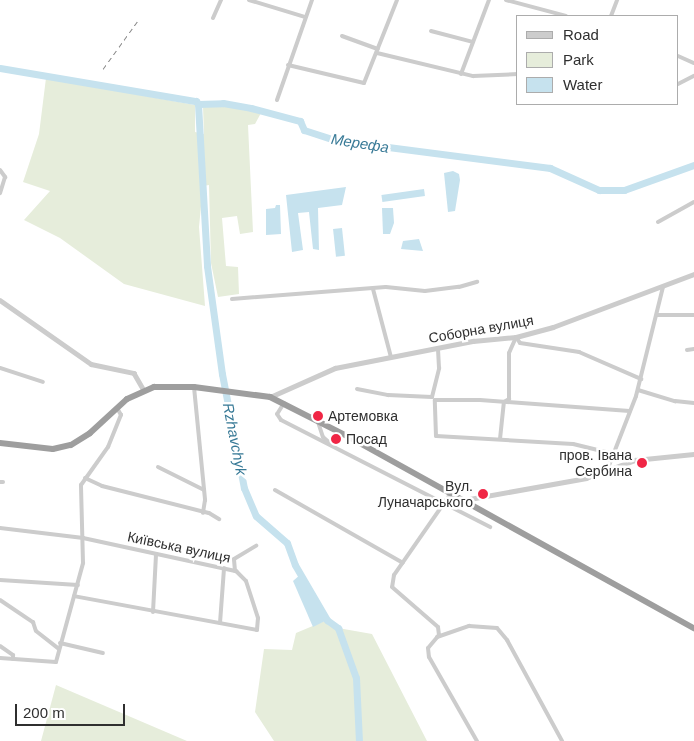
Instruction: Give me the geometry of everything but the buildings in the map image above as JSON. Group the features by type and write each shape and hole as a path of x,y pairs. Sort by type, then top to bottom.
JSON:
{"highway":[{"path":"0,443 53,449 71,445 90,433 117,408 144,390 162,386 216,389 270,397 318,420 694,628"}],"street":[{"path":"213,18 221,0"},
{"path":"249,0 305,17"},
{"path":"277,100 312,0"},
{"path":"288,66 364,83 397,0"},
{"path":"460,74 489,0"},
{"path":"506,0 562,15"},
{"path":"610,15 617,0"},
{"path":"431,31 473,42"},
{"path":"342,36 378,51 460,74 516,74"},
{"path":"679,56 694,63"},
{"path":"679,84 694,76"},
{"path":"0,170 5,177 0,193"},
{"path":"658,222 694,202"},
{"name":"Соборна вулиця","path":"270,397 335,368 438,348 516,337 595,314 664,288 694,274"},
{"path":"232,299 373,289 425,291 459,287 477,282"},
{"path":"608,468 638,390 664,288"},
{"path":"373,289 391,357"},
{"path":"0,300 90,364 134,372 144,390"},
{"path":"657,315 694,315"},
{"path":"516,337 520,343 579,352 640,378"},
{"path":"504,402 509,399 509,353 516,337"},
{"path":"438,348 439,368 434,399 436,436 573,444 614,454"},
{"path":"687,350 694,349"},
{"path":"0,368 43,382"},
{"path":"194,387 204,490 203,513"},
{"path":"357,389 388,395 434,399 630,411"},
{"path":"638,390 675,401 694,403"},
{"path":"500,439 504,402"},
{"path":"284,403 277,417 490,526"},
{"path":"0,658 56,662 78,585 83,538 82,485 108,447 120,415 117,408"},
{"path":"318,420 323,437 334,446"},
{"path":"462,500 586,478 608,468 635,460 694,454"},
{"path":"158,467 204,490"},
{"path":"85,478 102,486 219,519"},
{"path":"275,490 403,562"},
{"path":"446,636 392,587 394,575 451,494"},
{"name":"Київська вулиця","path":"0,528 83,538 235,571 246,581 258,618 257,630 220,623"},
{"path":"235,571 234,559 256,546"},
{"path":"153,612 156,554"},
{"path":"74,596 153,612 188,615 220,623 224,568"},
{"path":"0,580 78,585"},
{"path":"0,600 33,622 36,632 59,649"},
{"path":"437,637 446,636 469,626 489,625 497,628 507,640 562,741"},
{"path":"440,631 429,645 429,657 477,741"},
{"path":"60,643 103,653"},
{"path":"0,646 13,658"}],"green space":[{"path":"46,78 195,105 195,132 204,134 203,107 209,103 261,113 255,124 248,125 253,232 240,234 237,216 222,218 226,266 238,267 239,294 218,297 211,263 209,185 203,186 199,227 205,306 124,284 60,238 24,220 50,191 23,182 39,134"},
{"path":"327,620 338,628 372,634 427,741 274,741 255,712 264,649 292,650 296,633"},
{"path":"56,685 187,741 41,741"}],"water":[{"path":"453,171 459,174 460,180 455,211 448,212 444,173"},
{"path":"346,187 342,205 318,208 319,250 313,249 309,212 298,213 303,250 292,252 286,195"},
{"path":"424,189 425,196 382,202 381,195"},
{"path":"276,205 280,205 281,234 266,235 266,209 275,208"},
{"path":"382,208 393,208 394,223 390,234 383,234"},
{"path":"342,228 345,256 336,257 333,229"},
{"path":"419,239 423,251 401,249 403,241"},
{"path":"301,574 327,620 313,627 293,581"}],"waterway":[{"name":"Мерефа","path":"0,68 196,101 198,104 223,103 251,108 300,121 304,130 334,140 550,168 599,190 624,190 694,165"},
{"name":"Rzhavchyk","path":"198,104 207,266 222,374 244,488 256,516 287,543 295,565 327,620 338,628 356,678 359,741"}],"railway":[{"path":"103,69 139,19"}],"place":[{"name":"Артемовка","path":"318,416"},
{"name":"Посад","path":"336,439"},
{"name":"пров. Івана Сербина","path":"642,463"},
{"name":"Вул. Луначарського","path":"483,494"}]}
